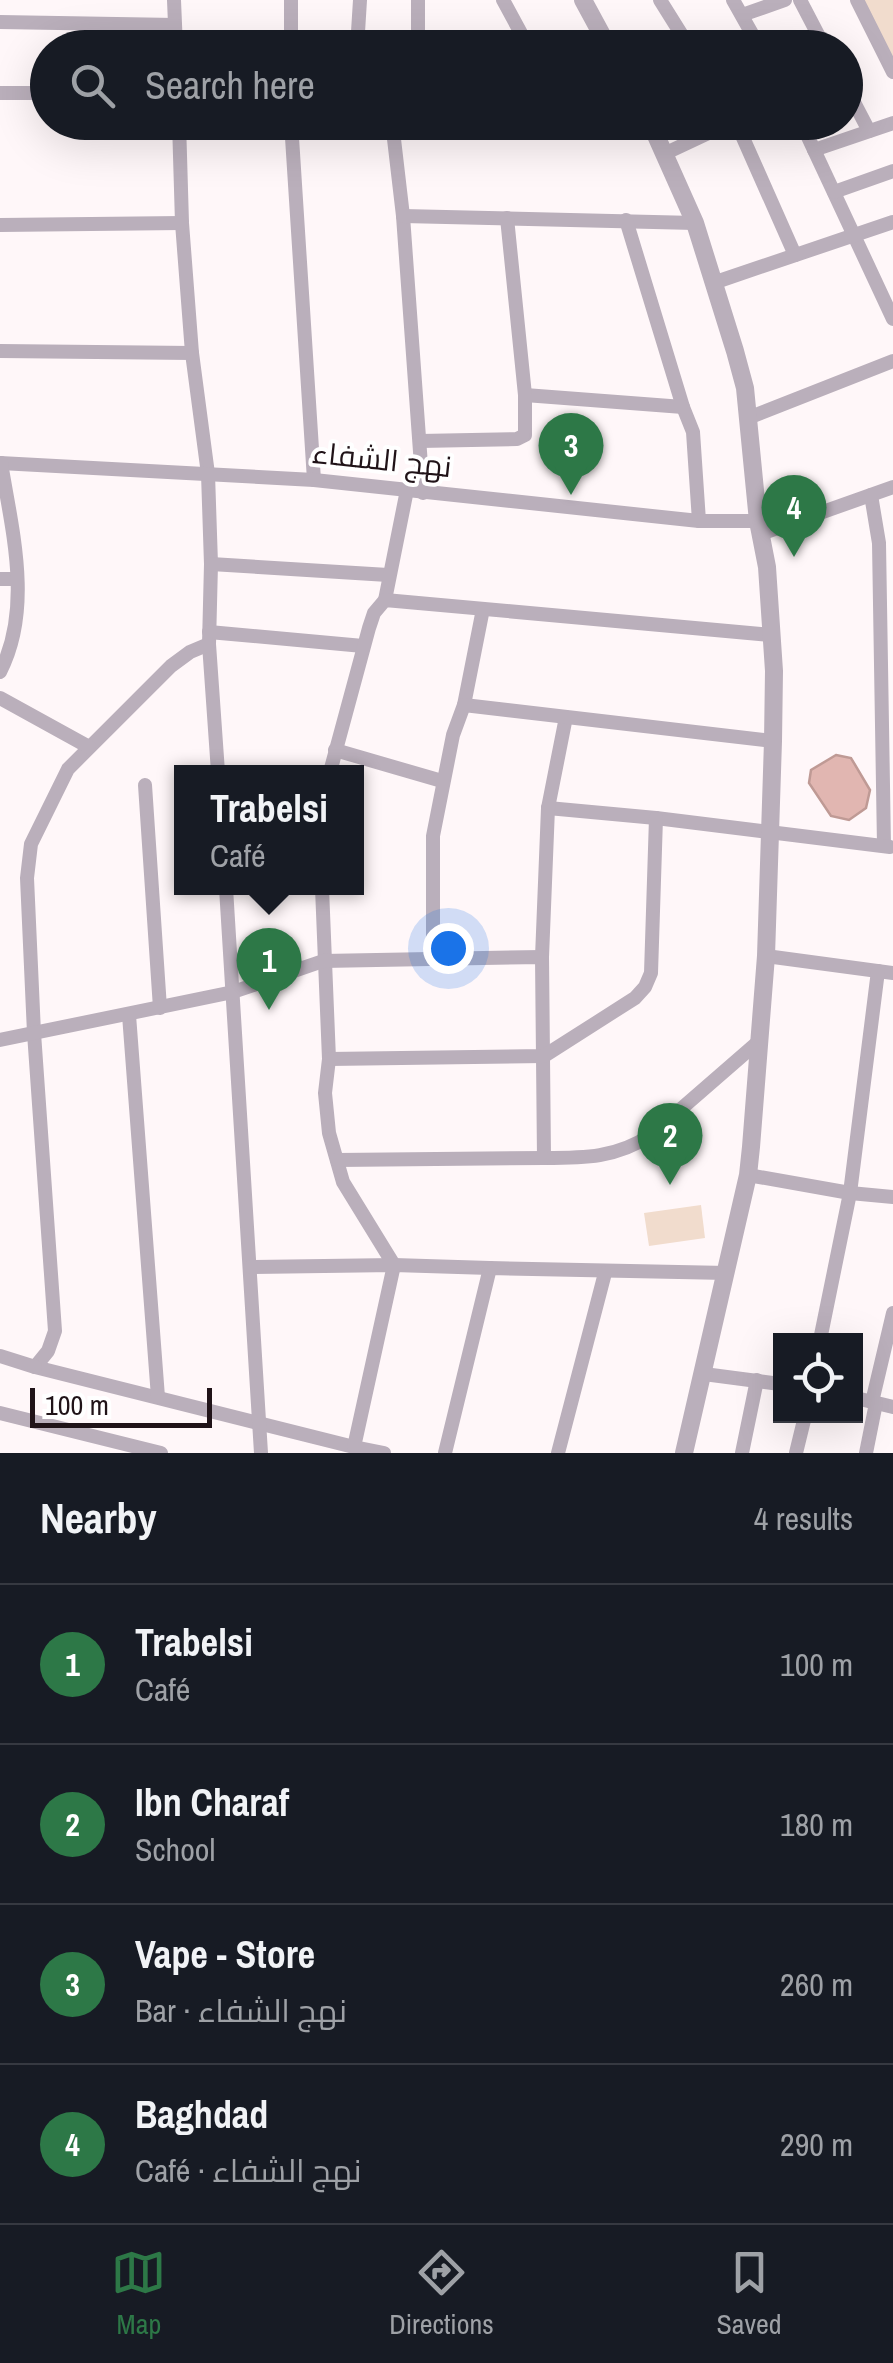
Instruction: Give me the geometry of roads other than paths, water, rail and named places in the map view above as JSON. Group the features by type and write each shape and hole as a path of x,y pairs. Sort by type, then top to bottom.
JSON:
{"street":[{"path":"174,0 175,30"},
{"path":"291,0 291,30"},
{"path":"358,30 360,0"},
{"path":"418,0 418,30"},
{"path":"502,0 519,30"},
{"path":"583,0 599,30"},
{"path":"660,0 679,30"},
{"path":"733,0 750,30"},
{"path":"742,15 784,0"},
{"path":"800,0 816,30"},
{"path":"857,0 893,72"},
{"path":"0,22 175,25"},
{"path":"0,93 30,94"},
{"path":"863,120 869,131"},
{"path":"863,133 893,123"},
{"path":"180,140 192,353 208,474 209,638 218,765"},
{"path":"292,140 314,480"},
{"path":"394,140 423,493"},
{"path":"659,140 696,223 745,388 767,567 771,635 766,956 748,1175 684,1453"},
{"path":"666,153 695,140"},
{"path":"742,140 794,255"},
{"path":"809,140 856,234 886,283 893,318"},
{"path":"814,150 843,140"},
{"path":"834,192 893,172"},
{"path":"403,216 696,223"},
{"path":"420,440 518,439 524,435 525,395 507,218"},
{"path":"626,220 693,432 700,521"},
{"path":"716,282 893,222"},
{"path":"0,225 182,224"},
{"path":"0,351 192,353"},
{"path":"748,418 893,361"},
{"path":"525,395 683,407"},
{"path":"0,463 8,578 18,610 15,633 0,672"},
{"name":"نهج الشفاء","path":"0,463 314,480 760,528 893,487"},
{"path":"332,765 374,612 384,600 407,490"},
{"path":"548,808 889,846 879,544 871,495"},
{"path":"211,564 388,575"},
{"path":"384,600 771,635"},
{"path":"434,958 433,836 442,781 464,705 483,609"},
{"path":"35,1367 48,1351 55,1331 34,1034 28,878 31,844 68,769 171,666 209,638 364,646"},
{"path":"0,698 89,746"},
{"path":"464,705 772,741"},
{"path":"544,1158 542,957 548,808 566,718"},
{"path":"335,750 442,781"},
{"path":"145,786 160,1008"},
{"path":"328,1059 544,1056 635,998 645,988 650,973 656,818"},
{"path":"226,895 261,1453"},
{"path":"322,895 328,1133 343,1182 394,1265 354,1446"},
{"path":"766,956 886,972 850,1193 821,1333"},
{"path":"0,1040 233,992 323,962 542,957"},
{"path":"129,1015 158,1397"},
{"path":"337,1160 604,1157 652,1135 758,1042"},
{"path":"748,1175 850,1193 893,1196"},
{"path":"250,1267 394,1265 726,1273"},
{"path":"445,1453 490,1268"},
{"path":"558,1453 606,1273"},
{"path":"866,1453 893,1312"},
{"path":"0,1356 384,1453"},
{"path":"704,1374 773,1383"},
{"path":"742,1453 756,1380"},
{"path":"863,1400 893,1407"},
{"path":"0,1413 161,1453"},
{"path":"796,1453 803,1423"}],"place":[{"name":"Vape - Store","path":"571,495"},
{"name":"Baghdad","path":"794,557"},
{"name":"Trabelsi","path":"269,1010"},
{"name":"Ibn Charaf","path":"670,1185"}]}
